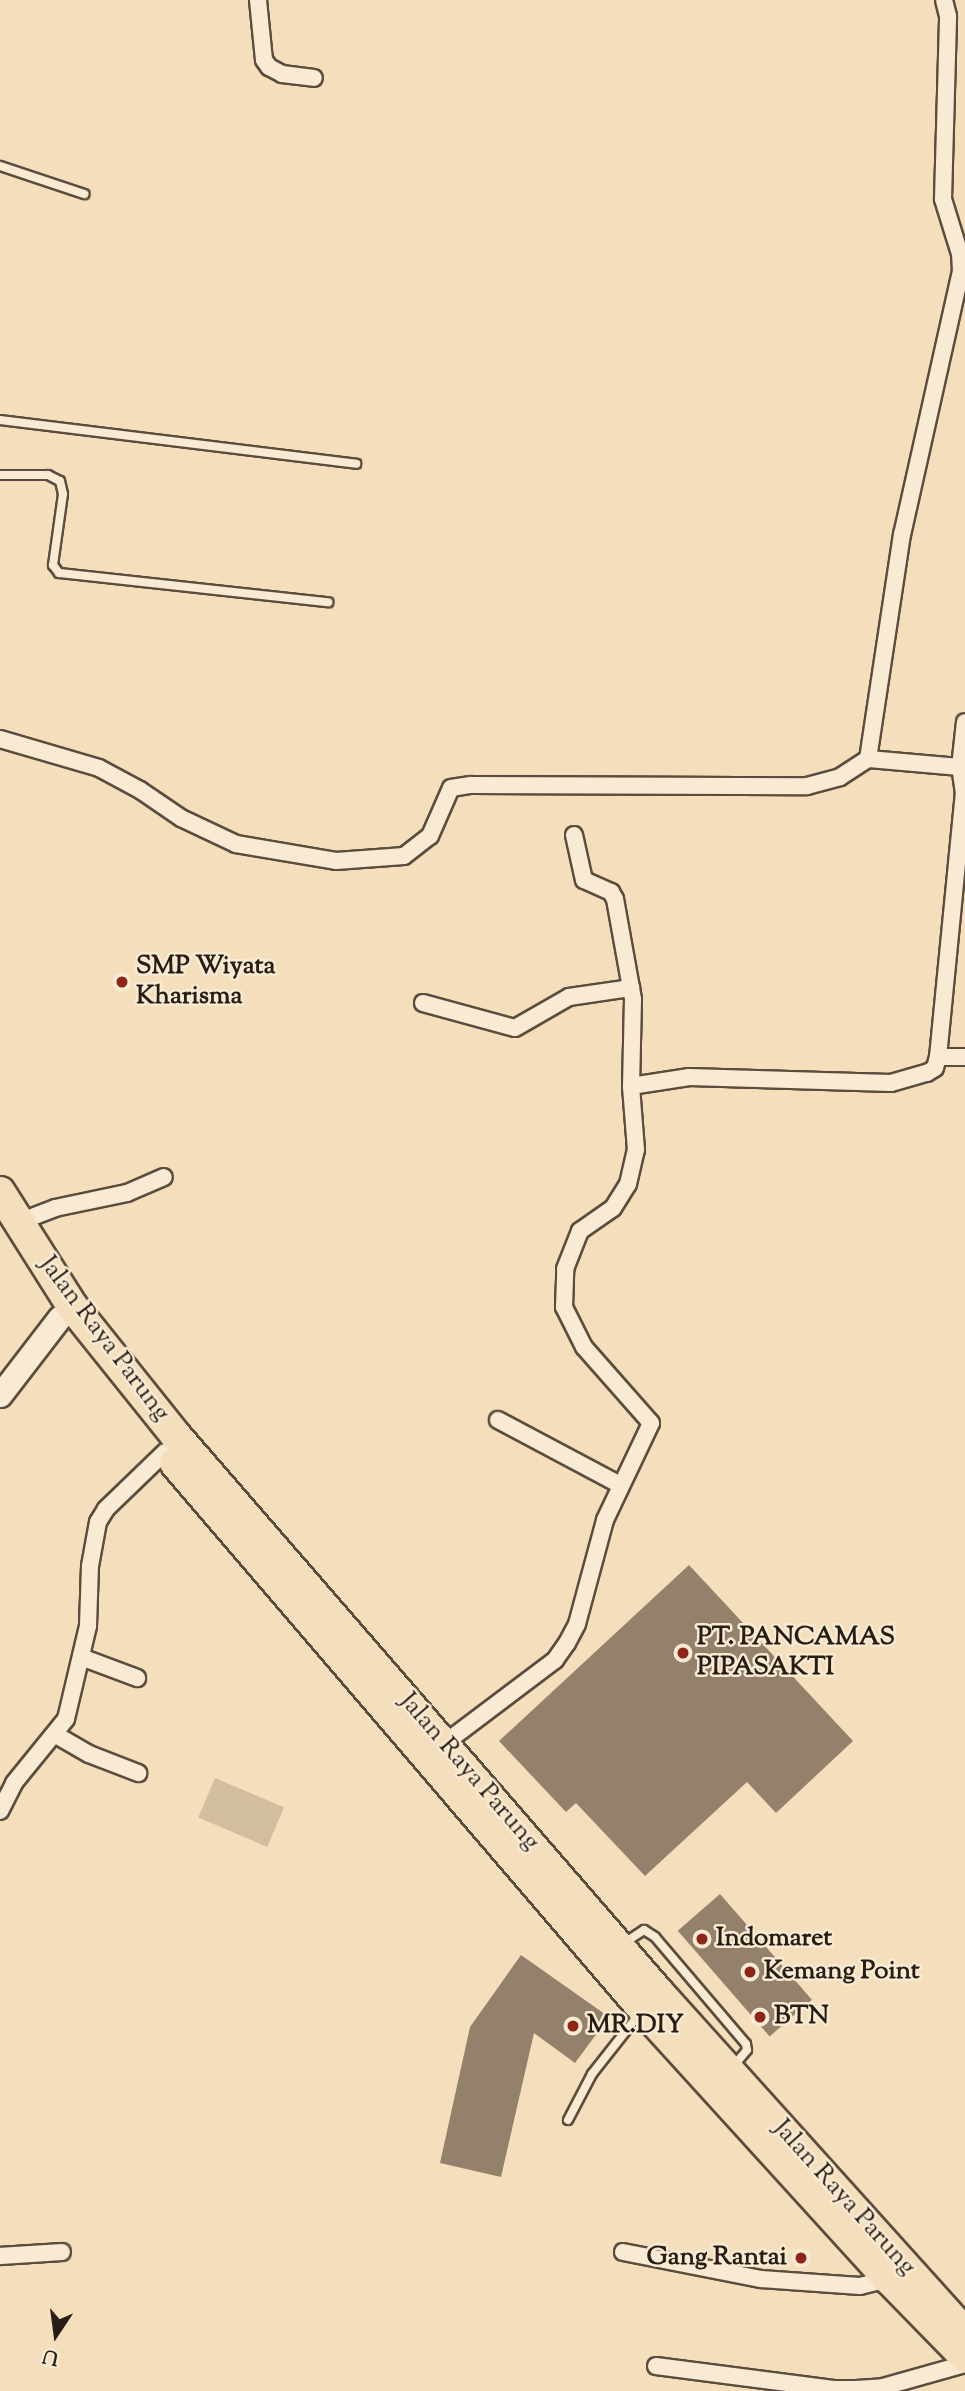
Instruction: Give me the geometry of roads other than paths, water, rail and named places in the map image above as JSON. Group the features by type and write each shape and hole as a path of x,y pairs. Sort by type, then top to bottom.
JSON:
{"highway":[{"name":"Jalan Raya Parung","path":"0,1192 9,1222 60,1317 165,1452 243,1546 651,2001 889,2279 965,2357"},
{"name":"Jalan Raya Parung","path":"9,1222 177,1437 620,1947 651,2001 729,2071 965,2332"}],"main road":[{"path":"0,1395 60,1317"}],"street":[{"path":"258,0 264,60 269,67 282,74 314,78"},
{"path":"868,759 902,535 961,271 960,254 943,199 948,16 944,0"},
{"path":"631,1086 689,1077 891,1083 927,1073 935,1068 964,794 960,767 965,722"},
{"path":"0,739 99,768 141,790 181,818 236,844 336,861 404,856 430,836 451,788 471,785 807,786 840,777 868,759 960,767"},
{"path":"445,1743 555,1660 566,1643 577,1624 605,1520 651,1423 584,1347 564,1307 565,1269 580,1231 613,1208 628,1184 636,1150 631,1086 631,988 615,899 611,892 584,880 574,835"},
{"path":"423,1003 515,1028 569,997 631,988"},
{"path":"938,1057 965,1057"},
{"path":"9,1222 55,1208 127,1193 163,1177"},
{"path":"498,1420 620,1485"},
{"path":"0,1811 14,1783 56,1735 66,1719 88,1626 90,1566 98,1522 106,1508 165,1452"},
{"path":"81,1657 137,1678"},
{"path":"56,1735 89,1754 138,1773"},
{"path":"0,2256 62,2252"},
{"path":"623,2252 761,2279 860,2286 889,2279"},
{"path":"656,2366 834,2389 856,2389 883,2387 965,2364"}],"lane":[{"path":"0,166 84,194"},
{"path":"0,420 356,464"},
{"path":"0,475 48,475 60,481 63,494 53,565 60,573 328,602"},
{"path":"620,1947 637,1932 644,1930 655,1937 746,2044 747,2050 729,2071"},
{"path":"568,2120 592,2074 651,2001"}],"place":[{"name":"SMP Wiyata Kharisma","path":"122,982"},
{"name":"PT. PANCAMAS PIPASAKTI","path":"683,1653"},
{"name":"Indomaret","path":"702,1939"},
{"name":"Kemang Point","path":"750,1972"},
{"name":"BTN","path":"760,2017"},
{"name":"MR.DIY","path":"573,2026"},
{"name":"Gang Rantai","path":"801,2258"}]}
